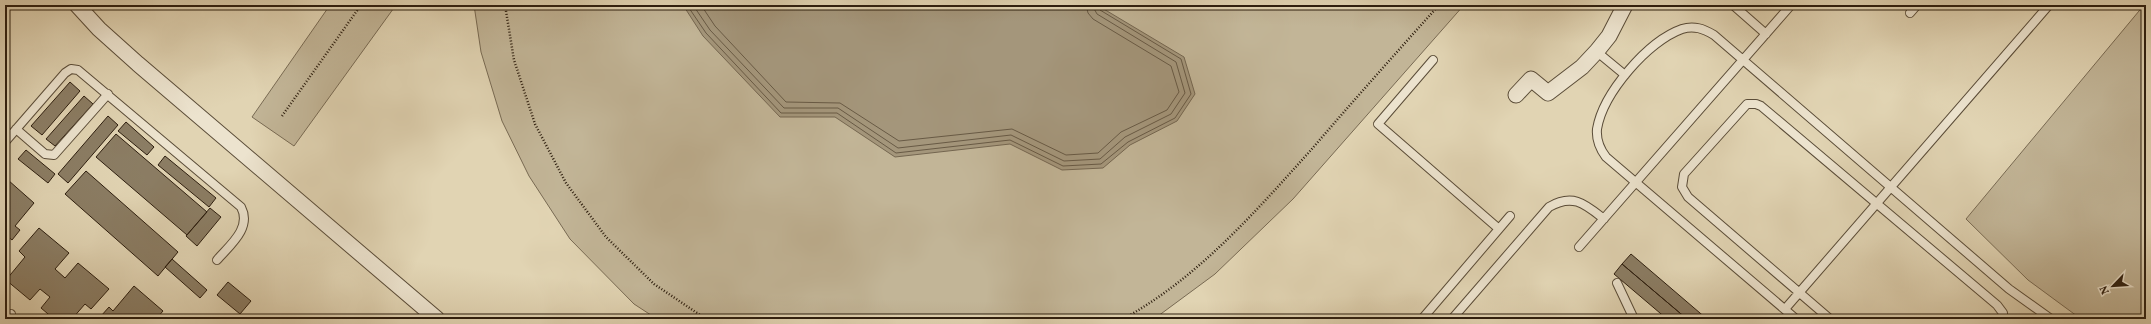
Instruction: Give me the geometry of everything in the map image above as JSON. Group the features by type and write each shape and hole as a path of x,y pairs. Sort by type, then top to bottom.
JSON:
{"street":[{"path":"77,5 99,29 138,64 438,319"},
{"path":"1516,95 1531,79 1548,93 1582,67 1609,36 1625,5"}],"lane":[{"path":"1733,5 1766,34"},
{"path":"1579,247 1637,183 1791,5"},
{"path":"1910,13 1917,5"},
{"path":"1785,309 2049,5"},
{"path":"1796,319 1606,157 1597,139 1597,130 1604,109 1625,76 1658,43 1683,29 1693,27 1704,29 1714,35 2009,289 2052,319"},
{"path":"1597,51 1625,76"},
{"path":"1433,60 1378,124 1499,229"},
{"path":"5,142 68,70 78,70 241,207 245,219 243,229 217,260"},
{"path":"16,130 45,154 54,155 108,94"},
{"path":"1830,319 1684,193 1682,178 1742,107 1747,104 1756,104 1877,203 1997,305 2003,313 2003,319"},
{"path":"1452,319 1549,207 1563,201 1579,202 1604,219"},
{"path":"1422,319 1510,216"},
{"path":"1618,283 1634,319"}],"path":[{"path":"282,116 361,5"},
{"path":"505,5 514,60 532,117 566,183 606,237 654,284 706,319"},
{"path":"1123,319 1146,306 1198,265 1249,219 1439,5"}],"shaded area":[{"path":"330,5 396,5 294,146 252,117"},
{"path":"474,5 1464,5 1293,199 1215,274 1154,319 657,319 634,304 570,239 529,176 502,121 481,52"},
{"path":"2144,5 2146,5 2146,319 2081,319 2028,280 1966,219"}],"water":[{"path":"683,5 1097,5 1184,57 1195,94 1177,121 1130,145 1103,168 1062,170 1010,144 895,157 835,117 780,117 703,36"}],"building":[{"path":"70,82 80,91 42,135 31,126"},
{"path":"84,96 93,104 55,146 46,139"},
{"path":"108,116 118,125 68,183 58,174"},
{"path":"126,122 154,147 147,155 118,131"},
{"path":"116,134 207,212 187,235 96,157"},
{"path":"26,150 55,174 48,183 18,159"},
{"path":"165,156 216,198 209,207 158,165"},
{"path":"86,171 178,252 158,276 65,194"},
{"path":"8,180 34,203 15,226 20,230 12,240 7,236 5,238 5,183"},
{"path":"210,208 221,217 197,246 186,236"},
{"path":"39,228 69,253 55,269 65,278 78,263 109,289 91,309 85,304 72,319 54,319 41,308 50,297 40,289 30,300 6,280 25,257 19,251"},
{"path":"1631,254 1707,319 1687,319 1622,264"},
{"path":"172,259 207,290 200,298 165,267"},
{"path":"1622,264 1687,319 1667,319 1614,274"},
{"path":"228,282 251,301 240,314 217,295"},
{"path":"134,286 163,311 156,319 104,319 101,316 109,307 113,311"}]}
